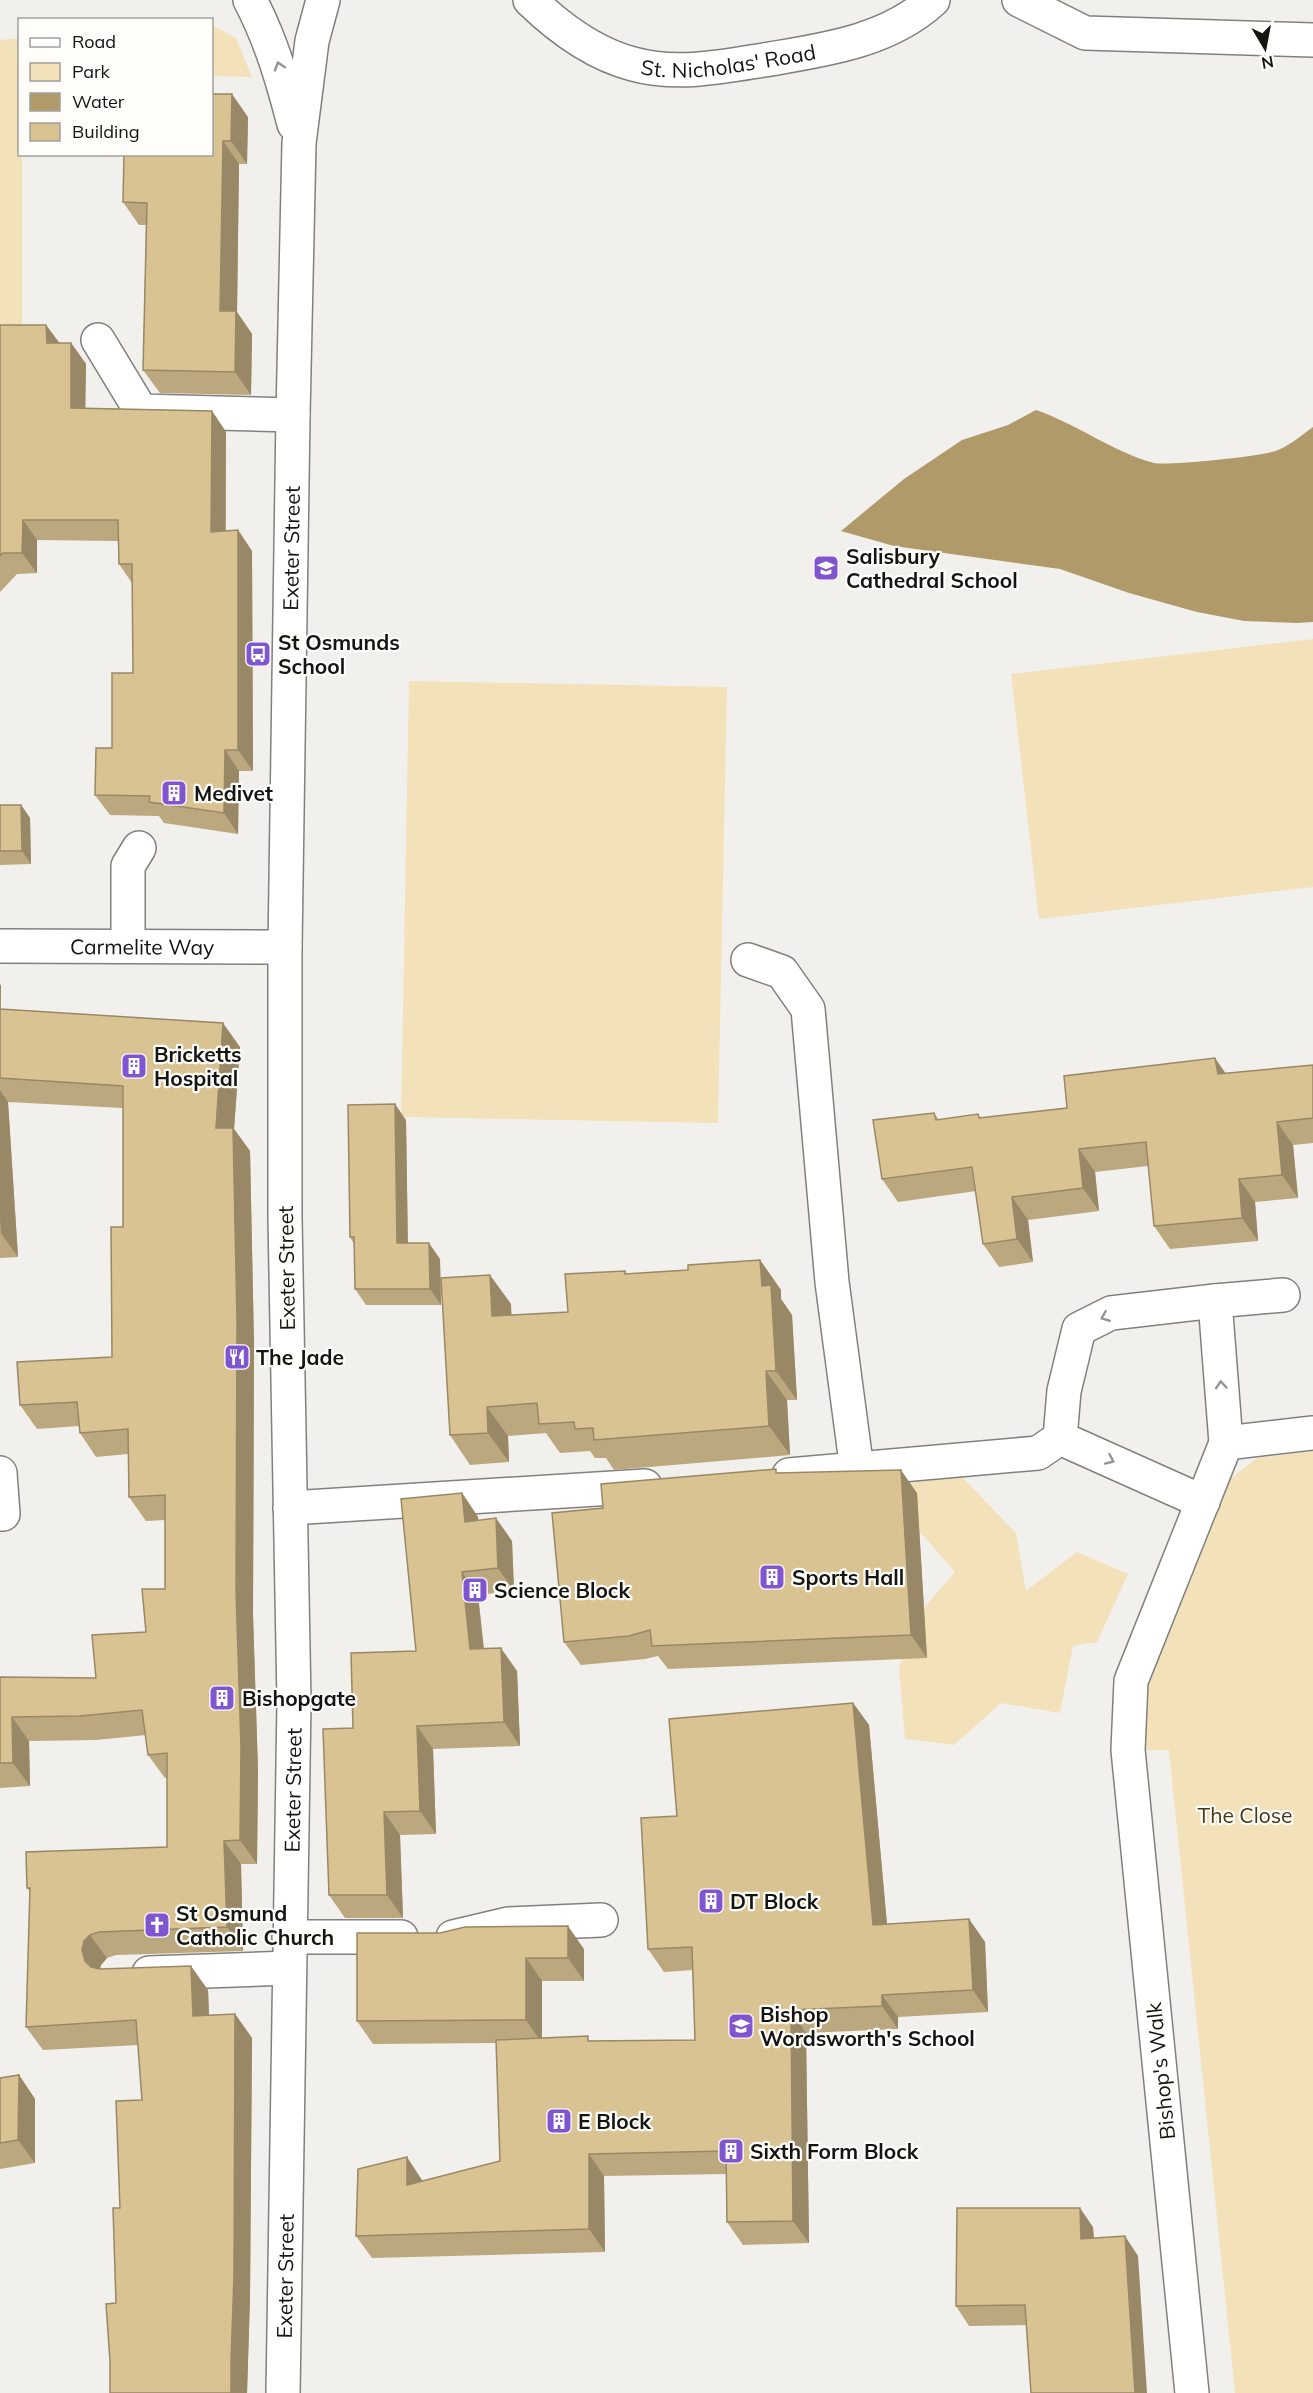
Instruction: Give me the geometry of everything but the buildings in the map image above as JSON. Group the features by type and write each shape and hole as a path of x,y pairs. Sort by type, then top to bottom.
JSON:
{"street":[{"name":"Exeter Street","path":"250,0 262,22 279,65 299,143"},
{"name":"Exeter Street","path":"283,2393 294,1702 285,1218 285,947 293,415 299,143 312,41 323,0"},
{"name":"St. Nicholas' Road","path":"530,0 563,29 589,46 635,65 670,70 715,68 846,45 902,23 933,0"},
{"path":"1019,0 1085,33 1313,40"},
{"path":"98,340 141,411 293,415"},
{"path":"128,946 128,866 139,848"},
{"name":"Carmelite Way","path":"0,946 285,947"},
{"path":"748,960 782,972 808,1009 832,1282 857,1470"},
{"path":"1060,1438 1064,1391 1079,1329 1111,1313 1283,1295"},
{"path":"1215,1301 1226,1443 1313,1433"},
{"path":"762,1477 1038,1453 1060,1438"},
{"path":"1060,1438 1203,1502"},
{"name":"Bishop's Walk","path":"1192,2393 1128,1750 1131,1681 1226,1443"},
{"path":"0,1473 3,1514 0,1514"},
{"path":"290,1508 547,1494 678,1484"},
{"path":"117,1974 289,1952 456,1937 508,1924 601,1920"}],"green space":[{"path":"213,26 236,38 252,77 213,76"},
{"path":"18,38 18,156 22,156 22,340 0,340 0,40"},
{"path":"1313,639 1313,887 1039,919 1011,674"},
{"path":"409,681 727,687 718,1123 401,1117"},
{"name":"The Close","path":"1313,1451 1313,2393 1235,2393 1169,1750 1144,1750 1144,1683 1230,1479 1257,1458"},
{"path":"960,1475 1016,1533 1026,1591 1077,1552 1128,1574 1097,1642 1073,1646 1060,1713 1001,1703 954,1745 905,1739 899,1668 920,1612 955,1572 915,1526 904,1484"}],"water":[{"path":"1036,410 1124,452 1163,464 1216,460 1270,452 1287,445 1313,427 1313,622 1244,621 1197,612 1129,593 1060,569 894,546 841,531 904,479 962,440 1008,425"}],"place":[{"name":"Salisbury Cathedral School","path":"826,568"},
{"name":"St Osmunds School","path":"258,654"},
{"name":"Medivet","path":"174,793"},
{"name":"Bricketts Hospital","path":"134,1066"},
{"name":"The Jade","path":"237,1357"},
{"name":"Sports Hall","path":"772,1577"},
{"name":"Science Block","path":"475,1590"},
{"name":"Bishopgate","path":"222,1698"},
{"name":"DT Block","path":"711,1901"},
{"name":"St Osmund Catholic Church","path":"157,1925"},
{"name":"Bishop Wordsworth's School","path":"741,2026"},
{"name":"E Block","path":"559,2121"},
{"name":"Sixth Form Block","path":"731,2151"}]}
